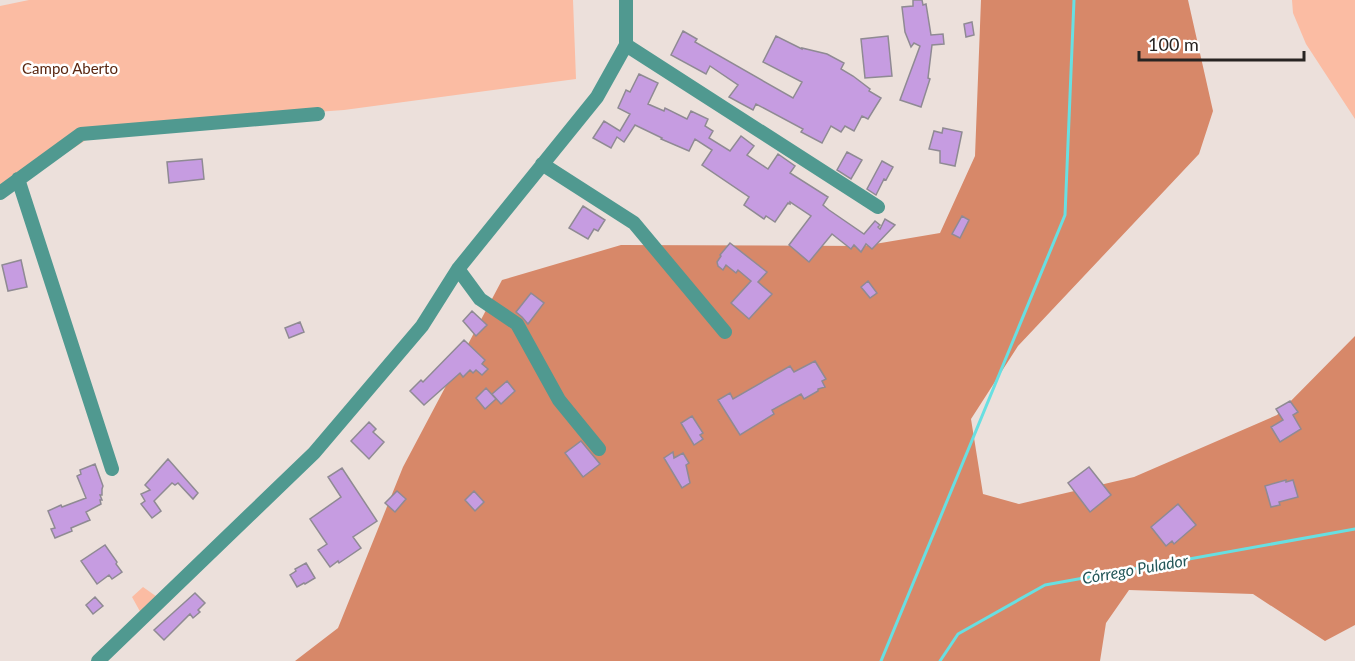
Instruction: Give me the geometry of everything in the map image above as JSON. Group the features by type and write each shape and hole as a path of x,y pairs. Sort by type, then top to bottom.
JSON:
{"street":[{"path":"98,661 290,478 331,435 422,326 458,269 597,97 626,45 626,0"},
{"path":"626,45 878,207"},
{"path":"0,193 81,134 318,114"},
{"path":"542,164 634,223 725,332"},
{"path":"18,179 112,469"},
{"path":"458,269 480,299 517,324 559,400 599,449"}],"green space":[{"name":"Campo Aberto","path":"29,0 573,0 576,79 344,110 106,127 0,196 0,6"},
{"path":"1292,0 1355,0 1355,119 1306,44 1293,13"},
{"path":"143,587 160,599 142,615 132,597"}],"shaded area":[{"path":"981,0 1188,0 1213,111 1199,154 1018,346 971,419 983,494 1019,504 1134,477 1277,415 1355,336 1355,625 1325,641 1253,594 1129,590 1106,623 1100,661 295,661 338,628 403,467 502,280 621,245 863,246 940,233 975,156"}],"building":[{"path":"913,0 922,0 923,5 926,4 931,35 943,34 944,44 932,45 928,78 930,79 921,107 900,100 920,46 914,43 911,47 905,32 902,7 913,6"},
{"path":"972,22 974,35 966,37 964,24"},
{"path":"683,31 697,39 695,42 793,98 802,82 763,62 776,36 802,49 827,54 844,63 841,69 881,98 868,119 862,116 854,131 845,126 841,132 831,126 822,143 801,132 803,129 756,104 753,110 729,97 738,85 710,66 706,74 671,55"},
{"path":"888,36 892,76 865,78 861,39"},
{"path":"639,74 658,83 648,104 664,111 665,108 687,119 691,111 708,119 705,126 713,131 709,138 730,151 741,136 754,146 747,155 768,169 778,154 795,166 790,173 828,197 823,205 864,234 875,221 880,225 878,227 880,229 885,219 895,225 872,249 866,244 861,252 854,245 851,249 832,234 809,262 789,245 811,216 790,202 775,222 766,216 764,219 744,205 749,197 702,165 712,150 695,139 689,151 635,125 624,142 617,137 611,148 593,138 604,121 620,131 630,114 618,108 626,90 630,92"},
{"path":"943,128 962,132 955,166 940,163 940,151 929,149 934,131 942,133"},
{"path":"847,152 862,160 851,179 837,170"},
{"path":"202,159 204,179 169,183 167,162"},
{"path":"882,161 893,167 876,195 867,189"},
{"path":"583,206 605,220 598,231 594,229 588,239 569,228"},
{"path":"962,216 969,220 960,238 952,234"},
{"path":"730,243 767,272 758,282 772,294 749,319 731,303 751,281 738,270 736,273 726,265 723,270 717,262"},
{"path":"21,260 27,287 8,291 2,265"},
{"path":"868,281 877,293 870,298 861,287"},
{"path":"531,293 544,303 528,324 516,312"},
{"path":"472,311 487,325 476,336 463,321"},
{"path":"300,322 304,332 289,338 285,328"},
{"path":"464,340 485,360 482,364 488,369 482,375 476,370 473,373 470,370 463,377 460,373 424,405 410,391 421,380 423,382"},
{"path":"815,361 826,379 822,381 825,387 804,399 801,394 772,410 774,414 740,435 718,400 730,393 733,399 790,366 794,372"},
{"path":"507,381 515,391 501,404 492,394"},
{"path":"486,388 496,399 485,409 476,398"},
{"path":"1290,401 1298,412 1293,415 1301,429 1280,442 1271,427 1283,420 1276,409"},
{"path":"692,416 703,433 700,435 703,439 694,445 681,423"},
{"path":"369,422 376,429 373,432 384,442 369,459 351,441"},
{"path":"581,441 600,464 583,477 565,453"},
{"path":"673,452 674,458 683,453 689,463 686,465 690,483 682,488 664,458"},
{"path":"168,459 198,493 193,499 178,483 175,485 172,483 154,501 161,511 152,518 141,504 145,501 141,494 150,490 145,485"},
{"path":"95,464 103,486 102,495 100,495 101,504 86,512 90,520 55,538 51,529 55,528 48,511 86,498 77,476 81,474 80,470"},
{"path":"1089,467 1111,495 1090,512 1068,483"},
{"path":"342,468 377,521 353,537 361,548 330,567 318,550 327,544 310,519 341,497 328,477"},
{"path":"1286,480 1286,482 1293,480 1298,497 1279,502 1280,505 1271,507 1265,486"},
{"path":"397,491 406,499 395,512 385,503"},
{"path":"474,491 484,502 475,511 465,500"},
{"path":"1178,504 1196,525 1174,544 1172,541 1166,546 1151,527"},
{"path":"105,545 122,572 112,579 109,575 97,584 81,561"},
{"path":"306,563 315,578 297,587 290,575"},
{"path":"195,593 205,603 198,610 200,612 193,618 190,614 164,640 154,630"},
{"path":"95,597 103,606 93,614 86,605"}],"waterway":[{"path":"881,661 1065,215 1074,0"},
{"name":"Córrego Pulador","path":"940,661 958,634 1045,585 1355,529"}]}
